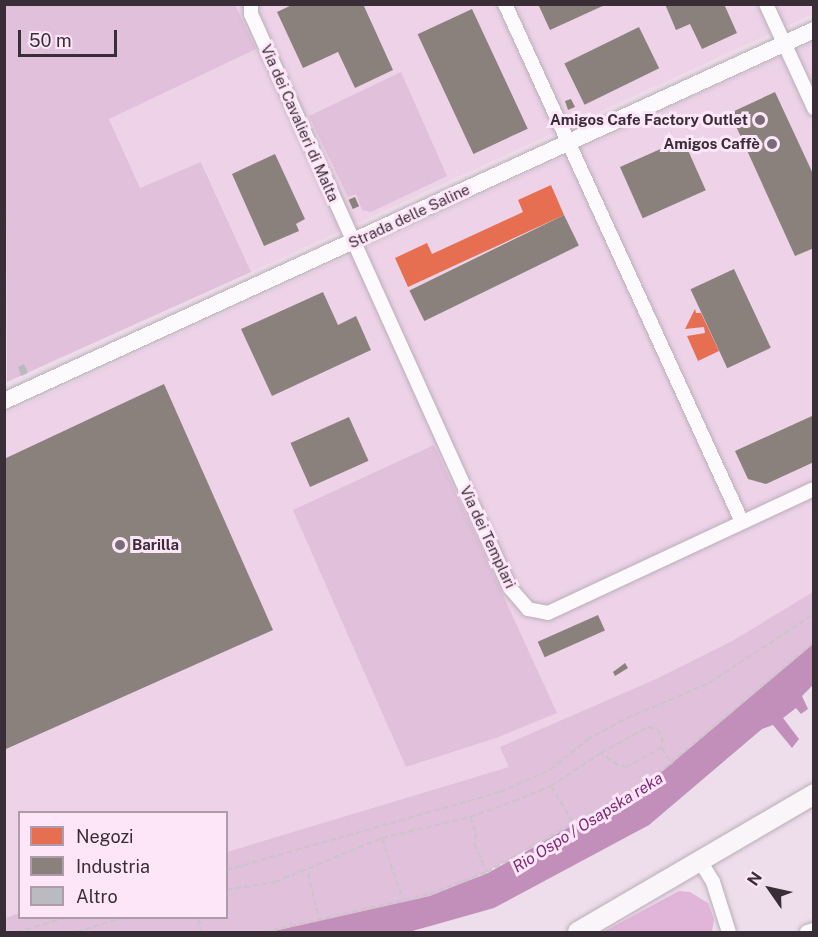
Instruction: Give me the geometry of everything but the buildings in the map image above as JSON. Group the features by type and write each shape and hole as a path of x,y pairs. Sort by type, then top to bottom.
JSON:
{"main road":[{"path":"578,933 813,794"}],"street":[{"name":"Via dei Cavalieri di Malta","path":"251,4 251,14 353,241"},
{"path":"505,4 742,522"},
{"path":"766,4 813,108"},
{"name":"Strada delle Saline","path":"4,401 813,30"},
{"name":"Via dei Templari","path":"353,241 510,588 528,609 548,613 813,489"},
{"path":"700,861 713,882 729,933"},
{"path":"807,933 813,930"}],"path":[{"path":"228,869 500,792 549,770 587,740 627,718 709,684 813,614"},
{"path":"264,933 403,900 487,872 574,824 672,764 813,642"},
{"path":"228,890 308,871 382,838 470,817 551,786 648,727 657,729 662,747 672,764"},
{"path":"602,753 627,767 662,747"},
{"path":"551,786 574,824"},
{"path":"470,817 476,833 474,843 487,872"},
{"path":"382,838 403,900"},
{"path":"308,871 320,919"},
{"path":"18,933 62,919"},
{"path":"76,933 119,919"}],"shaded area":[{"path":"5,5 235,5 256,49 109,119 140,188 201,162 251,272 7,382"},
{"path":"235,5 813,5 813,14 251,272 202,162 140,188 109,118 255,49"},
{"path":"813,42 813,592 732,641 656,679 501,747 510,767 228,852 228,811 18,811 18,913 5,918 4,414","holes":["294,509 496,738 406,767"]},
{"path":"401,72 447,176 371,212 362,210 356,194 348,197 309,116"},
{"path":"434,445 557,713 496,738 406,767 293,510"},
{"path":"813,592 813,644 680,759 651,781 575,825 463,884 430,896 270,932 5,932 5,918 18,913 18,919 228,919 228,852 509,767 500,747 656,679 732,641"},
{"path":"679,891 690,892 708,903 714,919 712,932 603,932"}],"water":[{"name":"Rio Ospo / Osapska reka","path":"813,644 813,685 802,696 808,709 801,714 796,708 783,718 799,739 792,748 773,725 762,729 649,825 494,908 409,932 270,932 430,896 488,873 651,781"}],"place":[{"name":"Amigos Cafe Factory Outlet","path":"760,120"},
{"name":"Amigos Caffè","path":"772,144"},
{"name":"Barilla","path":"120,545"}]}
